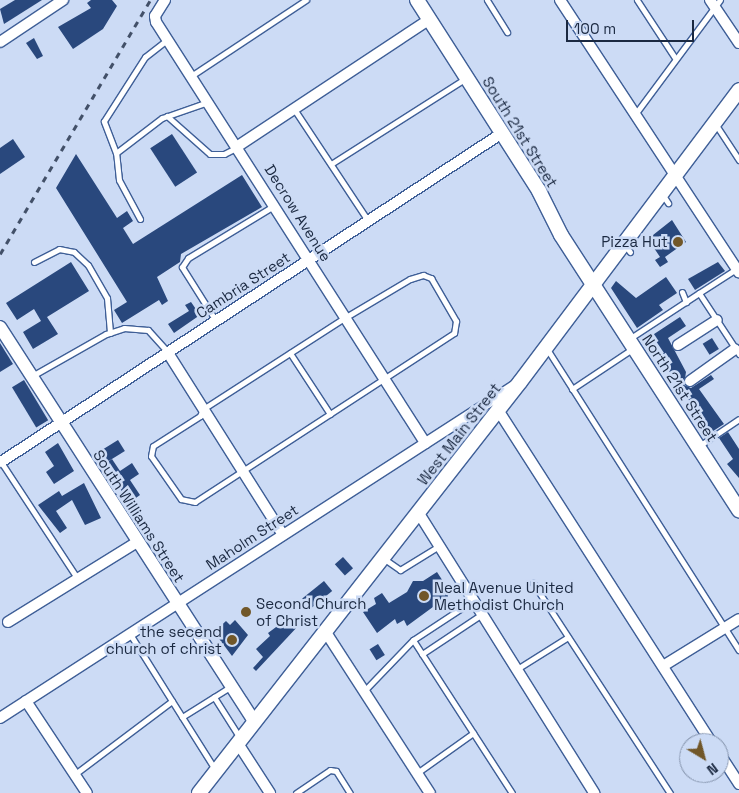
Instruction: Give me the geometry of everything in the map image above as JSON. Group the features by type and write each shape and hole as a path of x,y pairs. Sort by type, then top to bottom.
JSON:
{"main road":[{"name":"South 21st Street","path":"417,0 502,133 594,284"},
{"name":"West Main Street","path":"199,793 520,382 594,284 627,248 665,198 675,175 739,90"},
{"name":"North 21st Street","path":"594,284 698,447 737,502"}],"street":[{"name":"Decrow Avenue","path":"165,0 155,16 167,40 238,146 425,443"},
{"path":"560,0 636,113 716,245 738,271"},
{"path":"0,42 60,1"},
{"path":"715,2 739,43"},
{"path":"238,146 430,19"},
{"name":"Cambria Street","path":"1,462 502,133"},
{"path":"678,344 717,320"},
{"name":"South Williams Street","path":"0,326 136,542 254,721"},
{"path":"690,381 737,352"},
{"path":"168,353 283,535"},
{"name":"Maholm Street","path":"0,718 520,382"},
{"path":"498,410 706,733"},
{"path":"418,512 594,793"},
{"path":"8,622 136,542"},
{"path":"663,666 739,619"},
{"path":"325,631 430,793"},
{"path":"26,701 87,793"},
{"path":"239,740 270,793"},
{"path":"729,769 739,784"}],"lane":[{"path":"191,76 306,0"},
{"path":"487,0 507,32"},
{"path":"637,0 675,58"},
{"path":"636,113 715,2"},
{"path":"140,219 119,180 116,154 104,121 145,57 167,40"},
{"path":"332,164 467,78"},
{"path":"116,154 129,140 168,116 208,102"},
{"path":"294,109 369,221"},
{"path":"168,116 210,154 224,154 238,146"},
{"path":"714,123 739,160"},
{"path":"216,321 182,267 188,258 275,205"},
{"path":"34,262 59,248 74,252 88,264 107,298 110,333"},
{"path":"572,389 686,302 738,271"},
{"path":"416,275 431,278 456,321 456,328 330,414 188,503 181,499 151,456 153,446 200,416 203,409 346,317 416,275"},
{"path":"682,292 686,302"},
{"path":"700,293 737,352"},
{"path":"32,376 110,333 136,326 144,328 168,353"},
{"path":"546,347 739,650"},
{"path":"290,353 330,414"},
{"path":"698,447 739,419"},
{"path":"1,462 78,579"},
{"path":"382,558 400,570 439,546"},
{"path":"533,583 670,793"},
{"path":"364,691 413,640 474,600"},
{"path":"422,654 483,614"},
{"path":"130,634 216,770"},
{"path":"516,670 568,637"},
{"path":"413,640 512,793"},
{"path":"182,717 231,686"},
{"path":"214,697 239,740"},
{"path":"75,774 172,701"},
{"path":"417,773 473,733"},
{"path":"296,793 330,770 336,771 350,793"}],"building":[{"path":"15,0 42,0 4,24 0,9"},
{"path":"91,0 112,0 117,6 103,29 73,49 58,27 91,8 87,3"},
{"path":"34,38 43,56 37,59 26,43"},
{"path":"172,134 197,173 175,187 150,148"},
{"path":"13,139 25,157 0,174 0,148"},
{"path":"76,154 117,218 127,211 133,221 123,228 133,244 242,175 262,207 181,254 180,262 157,277 168,301 162,305 159,300 122,323 114,310 127,302 56,188"},
{"path":"672,220 686,242 665,257 668,262 660,267 655,260 660,257 648,239"},
{"path":"71,262 89,291 47,317 58,334 33,349 23,332 41,321 34,309 17,320 6,303"},
{"path":"718,262 725,271 695,290 688,279"},
{"path":"666,277 677,293 659,305 663,310 637,328 611,288 616,281 636,298"},
{"path":"191,302 200,315 174,333 168,324 189,311 185,305"},
{"path":"680,317 686,326 668,338 686,372 684,385 691,388 711,375 714,379 699,389 724,424 710,433 659,356 664,353 656,341 652,344 648,338"},
{"path":"712,338 719,349 710,355 703,344"},
{"path":"0,343 13,364 0,372"},
{"path":"24,380 48,420 36,427 12,387"},
{"path":"728,432 739,449 739,478 727,464 733,459 719,438"},
{"path":"118,440 125,451 108,462 101,451"},
{"path":"58,443 74,471 54,484 46,472 54,466 45,452"},
{"path":"112,459 120,471 132,463 139,474 130,480 140,495 129,503 109,471 105,474 100,467"},
{"path":"84,483 101,518 85,525 72,500 56,511 67,528 60,533 38,505 59,491 62,496"},
{"path":"343,557 353,568 345,576 335,564"},
{"name":"Neal Avenue United Methodist Church","path":"437,572 448,589 448,601 437,604 407,626 404,620 397,624 395,619 377,633 363,612 376,604 374,598 382,593 389,603 407,592 413,581 423,581"},
{"path":"324,581 332,591 310,609 302,599"},
{"path":"291,616 299,625 256,671 253,668 263,657 256,649 270,636 268,633"},
{"name":"the secend church of christ","path":"235,620 248,635 232,656 214,632 226,621 230,625"},
{"path":"378,644 385,655 376,660 370,649"}],"railway":[{"path":"0,254 150,0"}],"place":[{"name":"Pizza Hut","path":"678,242"},
{"name":"Neal Avenue United Methodist Church","path":"424,596"},
{"name":"Second Church of Christ","path":"246,612"},
{"name":"the secend church of christ","path":"232,640"}]}
